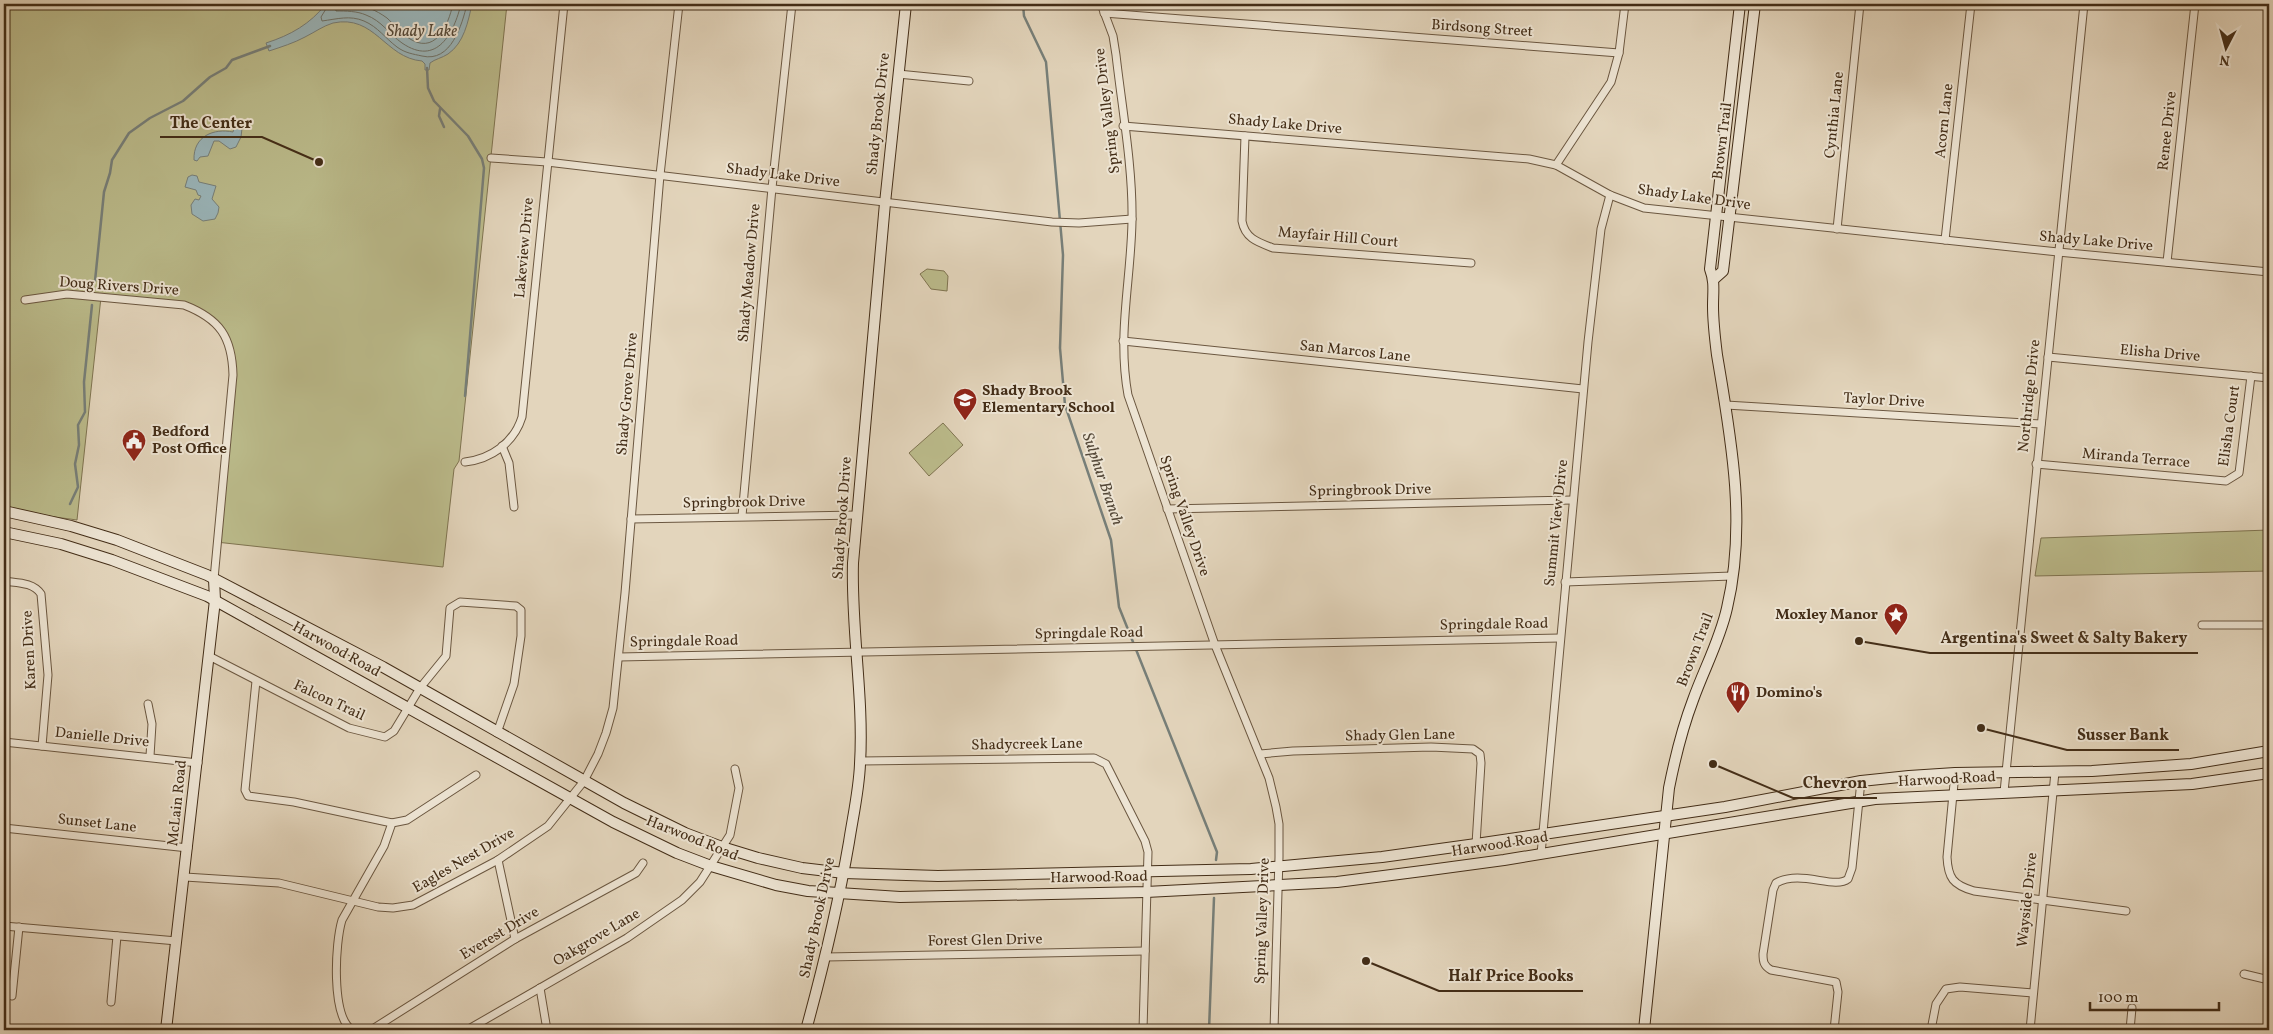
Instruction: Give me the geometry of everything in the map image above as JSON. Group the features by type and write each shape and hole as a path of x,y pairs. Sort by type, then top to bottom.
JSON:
{"main road":[{"name":"Shady Brook Drive","path":"806,1030 826,957 840,895 860,780 857,651 852,582 884,203 906,4"},
{"name":"Brown Trail","path":"1644,1030 1666,815 1676,750 1693,700 1722,627 1732,576 1736,541 1736,498 1726,405 1715,340 1714,279 1710,269 1740,4"},
{"name":"Brown Trail","path":"1714,279 1723,271 1755,4"},
{"name":"Harwood Road","path":"4,511 71,526 117,540 186,566 214,579 280,612 420,688 584,781 662,822 722,847 802,868 844,873 938,876 1278,866 1382,857 1476,844 1666,815 1861,781 1955,773 2056,772 2191,764 2269,751"},
{"name":"Harwood Road","path":"4,532 61,544 112,560 161,576 215,600 569,797 654,842 711,866 776,885 840,895 900,897 1146,892 1337,882 1541,854 1859,801 1953,794 2192,784 2269,774"},
{"name":"McLain Road","path":"166,1030 198,763 215,600 214,579"}],"street":[{"name":"Lakeview Drive","path":"465,462 482,460 502,446 515,433 522,417 564,4"},
{"name":"Shady Grove Drive","path":"584,781 598,754 613,708 660,175 679,4"},
{"name":"Shady Meadow Drive","path":"742,516 772,188 792,4"},
{"name":"Spring Valley Drive","path":"1101,4 1116,55 1131,193 1132,219 1123,326 1125,376 1128,395 1216,645 1269,778 1276,806 1279,824 1274,1030"},
{"path":"1556,165 1604,96 1615,72 1626,4"},
{"name":"Cynthia Lane","path":"1836,229 1860,4"},
{"name":"Acorn Lane","path":"1946,240 1971,4"},
{"name":"Northridge Drive","path":"2004,792 2084,4"},
{"name":"Renee Drive","path":"2167,262 2196,4"},
{"name":"Birdsong Street","path":"1104,13 1618,53"},
{"path":"898,74 970,81"},
{"name":"Shady Lake Drive","path":"1124,126 1529,159 1556,165 1610,195 1644,208 2058,252 2269,272"},
{"name":"Mayfair Hill Court","path":"1245,136 1242,221 1246,234 1256,242 1273,248 1471,263"},
{"name":"Shady Lake Drive","path":"491,158 547,162 1052,222 1132,219"},
{"name":"Summit View Drive","path":"1541,854 1583,390 1601,230 1610,195"},
{"name":"Doug Rivers Drive","path":"25,300 67,294 175,304 198,311 221,329 232,357 233,375 214,579"},
{"name":"San Marcos Lane","path":"1123,340 1583,390"},
{"name":"Elisha Drive","path":"2048,357 2269,378"},
{"name":"Elisha Court","path":"2233,478 2239,473 2250,376"},
{"name":"Taylor Drive","path":"1726,405 2040,424"},
{"path":"502,446 509,463 514,508"},
{"name":"Miranda Terrace","path":"2036,464 2226,481 2233,478"},
{"name":"Springbrook Drive","path":"1167,509 1573,500"},
{"name":"Springbrook Drive","path":"630,519 857,515"},
{"path":"1565,582 1732,576"},
{"name":"Karen Drive","path":"4,581 34,586 41,594 48,675 42,746"},
{"name":"Falcon Trail","path":"209,656 349,728 378,737 385,737 394,731 420,688 446,656 450,608 460,602 516,606 521,610 521,636 514,684 497,733"},
{"path":"2202,625 2269,625"},
{"name":"Springdale Road","path":"618,657 1560,638"},
{"path":"256,681 245,790 248,796 294,802 392,823 407,820 476,776"},
{"path":"148,704 152,724 150,756"},
{"name":"Danielle Drive","path":"4,742 150,756 198,763"},
{"name":"Shady Glen Lane","path":"1260,754 1431,747 1473,750 1480,754 1481,763 1476,844"},
{"name":"Shadycreek Lane","path":"861,761 1094,758 1101,760 1110,769 1145,841 1148,852 1148,870"},
{"name":"Oakgrove Lane","path":"467,1030 670,910 700,882 730,835 739,788 735,769"},
{"name":"Wayside Drive","path":"2030,1030 2032,993 2056,772"},
{"path":"1955,773 1948,870 1956,883 1974,891 2126,911"},
{"name":"Eagles Nest Drive","path":"185,878 279,883 353,901 393,908 413,905 498,860 548,826 569,797 584,781"},
{"path":"1834,1030 1838,992 1836,982 1771,970 1763,962 1762,954 1773,890 1776,883 1795,876 1839,883 1848,879 1852,868 1861,781"},
{"path":"352,1030 344,1021 338,995 338,934 342,920 384,846 392,823"},
{"name":"Sunset Lane","path":"4,828 188,848"},
{"path":"498,860 515,939"},
{"name":"Everest Drive","path":"371,1030 515,939 636,873 643,863"},
{"path":"1143,1030 1148,870"},
{"path":"4,926 177,941"},
{"path":"12,996 19,927"},
{"path":"110,1002 118,936"},
{"name":"Forest Glen Drive","path":"826,957 1145,951"},
{"path":"2244,974 2269,980"},
{"path":"1931,1030 1936,1004 1946,990 1960,987 2032,993"},
{"path":"540,988 547,1030"},
{"path":"2130,1030 2132,1008"}],"green space":[{"path":"4,4 507,4 459,461 454,469 443,567 216,542 233,375 221,329 184,306 101,297 77,520 4,510"},
{"path":"927,269 944,271 948,276 947,291 931,289 920,274"},
{"path":"943,423 963,445 929,476 909,453"},
{"path":"2269,530 2269,571 2035,576 2041,538"}],"water":[{"name":"Shady Lake","path":"326,4 472,4 462,38 448,54 430,63 429,70 425,70 425,64 422,61 398,53 370,30 347,22 329,24 296,41 269,51 266,43 299,28"},
{"path":"236,119 243,120 241,137 236,147 230,149 219,141 214,141 208,156 200,157 197,161 194,160 197,145 201,140 219,131 233,132"},
{"path":"192,175 197,176 199,182 216,186 212,199 219,207 215,219 203,221 192,214 191,205 195,199 199,200 201,196 198,195 196,190 185,187 188,177"}],"waterway":[{"name":"Sulphur Branch","path":"1023,4 1024,16 1046,62 1063,255 1060,348 1065,405 1111,540 1119,607 1217,852 1216,860"},
{"path":"95,281 104,192 112,160 129,133 150,118 183,101 210,77 226,68 232,60 270,46"},
{"path":"427,68 428,88 434,101 468,136 482,159 484,168 465,396"},
{"path":"440,109 439,116 444,127"},
{"path":"70,504 78,487 75,464 79,445 78,425 85,412 84,382 92,305"},
{"name":"Sulphur Branch","path":"1209,1030 1214,898"}],"place":[{"name":"The Center","path":"319,162"},
{"name":"Shady Brook Elementary School","path":"965,421"},
{"name":"Bedford Post Office","path":"134,462"},
{"name":"Moxley Manor","path":"1896,636"},
{"name":"Argentina's Sweet & Salty Bakery","path":"1859,641"},
{"name":"Domino's","path":"1738,714"},
{"name":"Susser Bank","path":"1981,728"},
{"name":"Chevron","path":"1713,764"},
{"name":"Half Price Books","path":"1366,961"}]}
